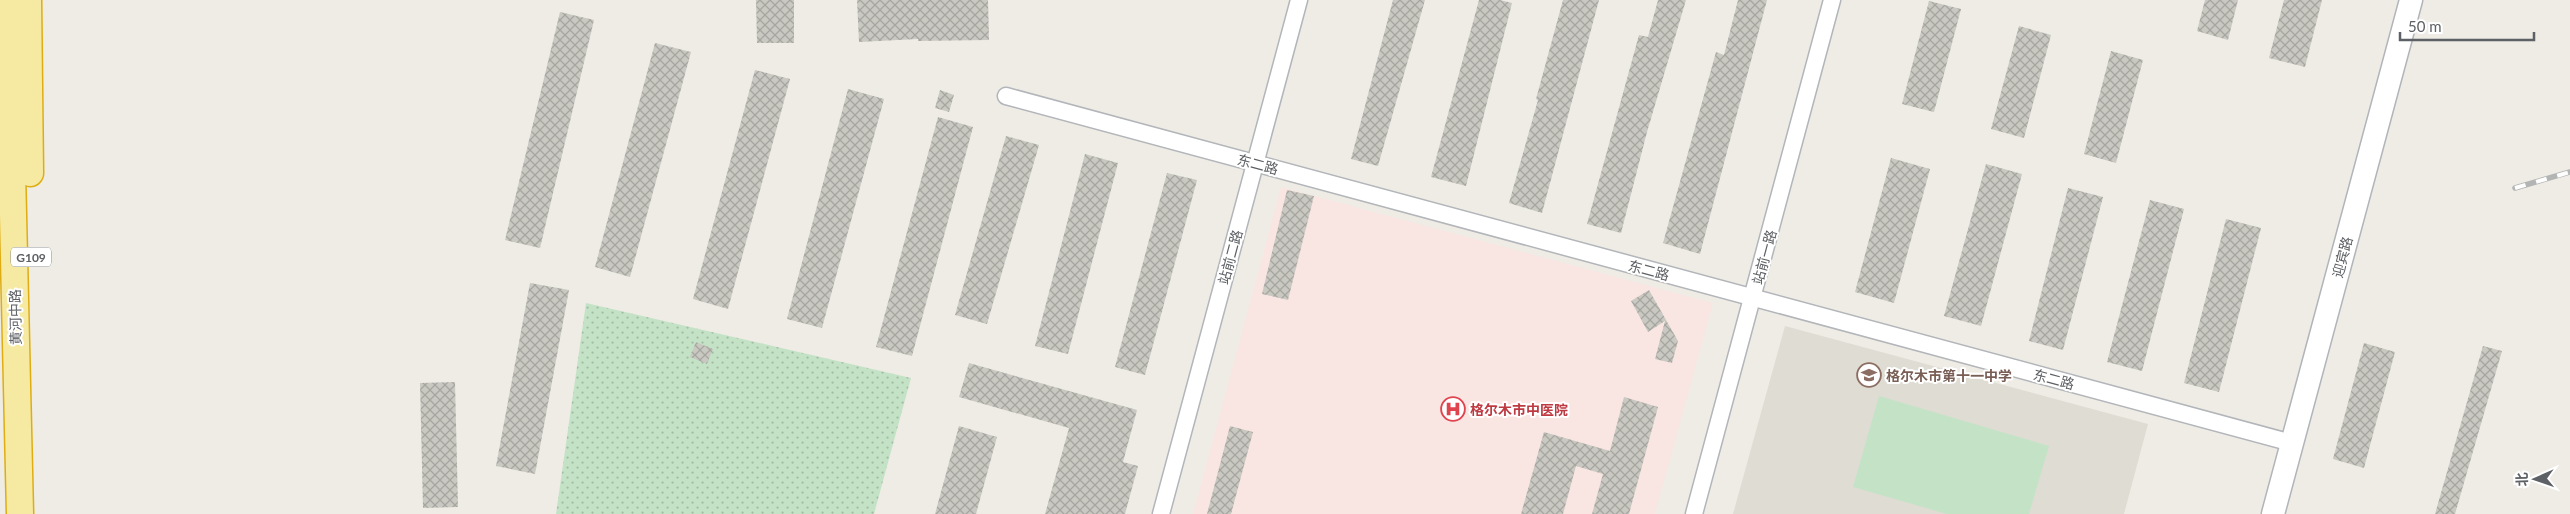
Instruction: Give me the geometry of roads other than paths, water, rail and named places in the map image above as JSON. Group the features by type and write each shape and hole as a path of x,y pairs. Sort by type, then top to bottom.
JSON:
{"highway":[{"name":"黄河中路","path":"8,0 20,514"},
{"name":"黄河中路","path":"28,0 35,514"}],"main road":[{"name":"迎宾路","path":"2273,514 2411,0"}],"street":[{"name":"站前二路","path":"1161,514 1299,0"},
{"name":"站前一路","path":"1694,514 1832,0"},
{"name":"东二路","path":"1006,96 2292,443"}],"railway":[{"path":"2515,188 2570,172"}],"place":[{"name":"格尔木市第十一中学","path":"1869,375"},
{"name":"格尔木市中医院","path":"1453,409"}]}
